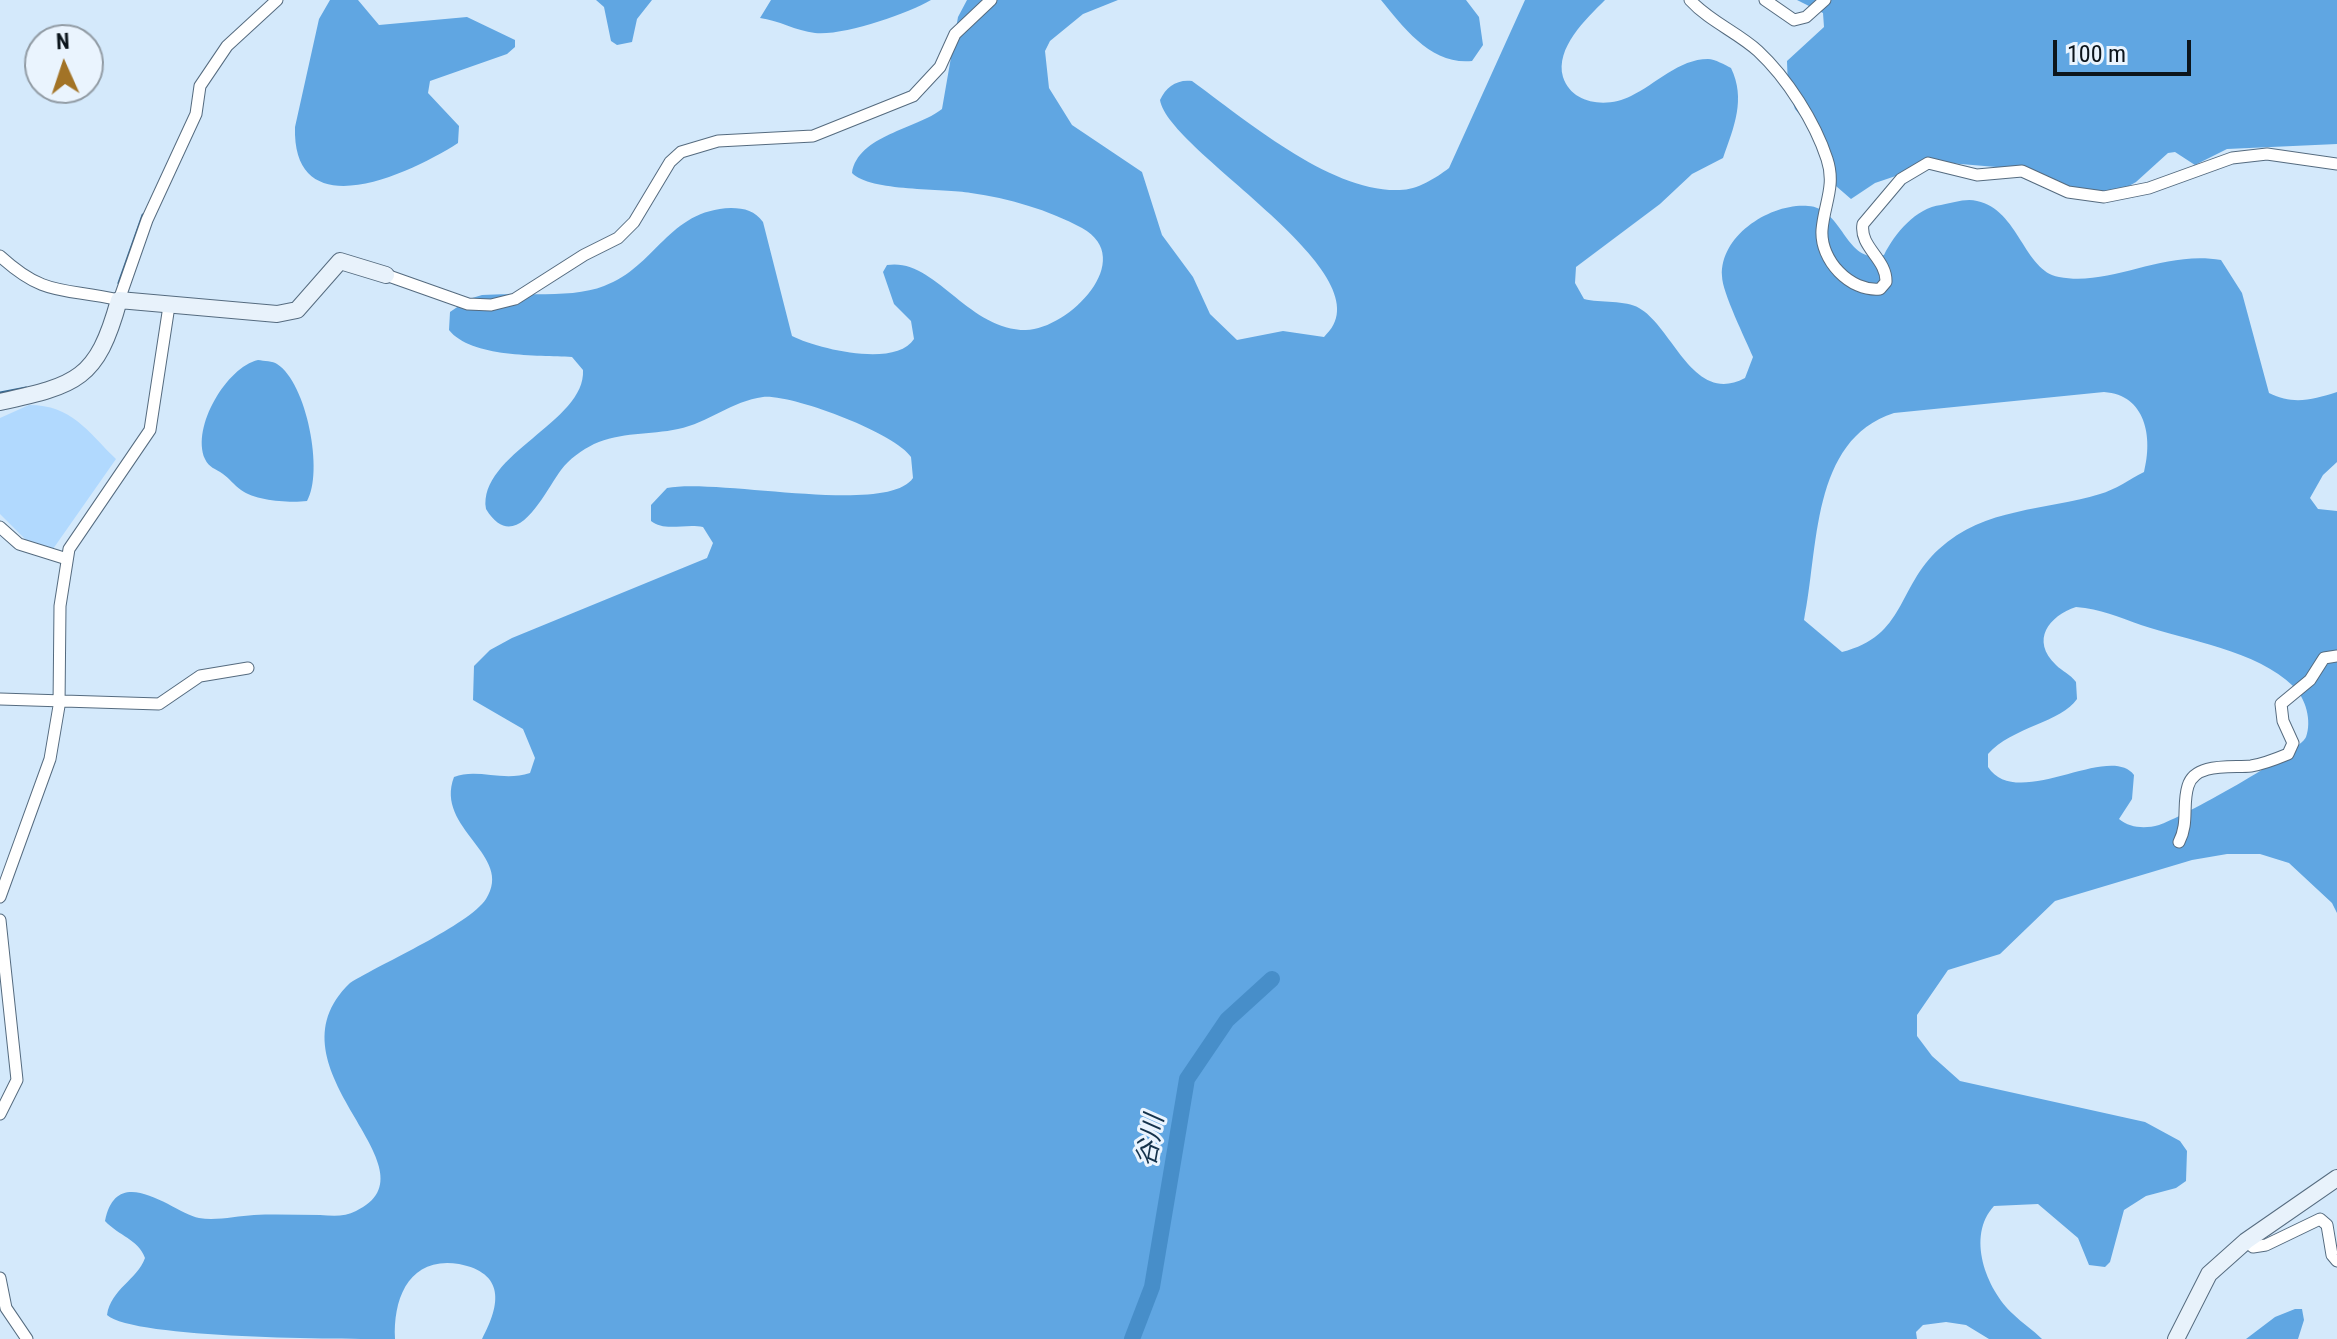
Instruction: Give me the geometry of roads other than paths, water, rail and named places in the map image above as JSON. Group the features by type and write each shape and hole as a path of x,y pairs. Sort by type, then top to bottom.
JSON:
{"street":[{"path":"0,402 67,385 91,367 107,342 147,220 196,114 200,86 227,46 277,0"},
{"path":"0,256 31,282 46,289 169,306 277,314 297,310 340,261 468,304 491,305 515,299 584,255 618,238 634,222 670,162 681,152 718,141 813,136 913,96 940,67 955,34 991,0"},
{"path":"1690,0 1758,51 1809,120 1820,141 1832,178 1823,241 1838,271 1859,287 1869,290 1880,289 1886,282 1887,273 1864,241 1863,224 1901,179 1928,163 1977,175 2022,171 2068,192 2094,197 2149,188 2232,158 2267,154 2337,164"},
{"path":"1765,0 1794,20 1806,17 1825,0"},
{"path":"0,897 50,759 59,700 60,606 67,559 81,529 150,430 169,306"},
{"path":"0,527 19,544 67,559"},
{"path":"2179,842 2186,828 2186,791 2191,778 2202,771 2252,765 2288,754 2293,743 2283,721 2281,704 2310,680 2324,658 2337,656"},
{"path":"0,699 159,704 171,700 200,676 248,668"},
{"path":"0,920 17,1080 0,1114"},
{"path":"2176,1339 2209,1274 2246,1241 2337,1178"},
{"path":"2246,1241 2253,1247 2266,1245 2320,1219 2327,1225 2332,1255 2337,1261"},
{"path":"0,1278 6,1308 27,1339"}],"waterway":[{"path":"119,283 143,215"},
{"path":"0,393 26,388"},
{"name":"谷川","path":"1132,1339 1152,1287 1187,1079 1227,1020 1272,979"}]}
